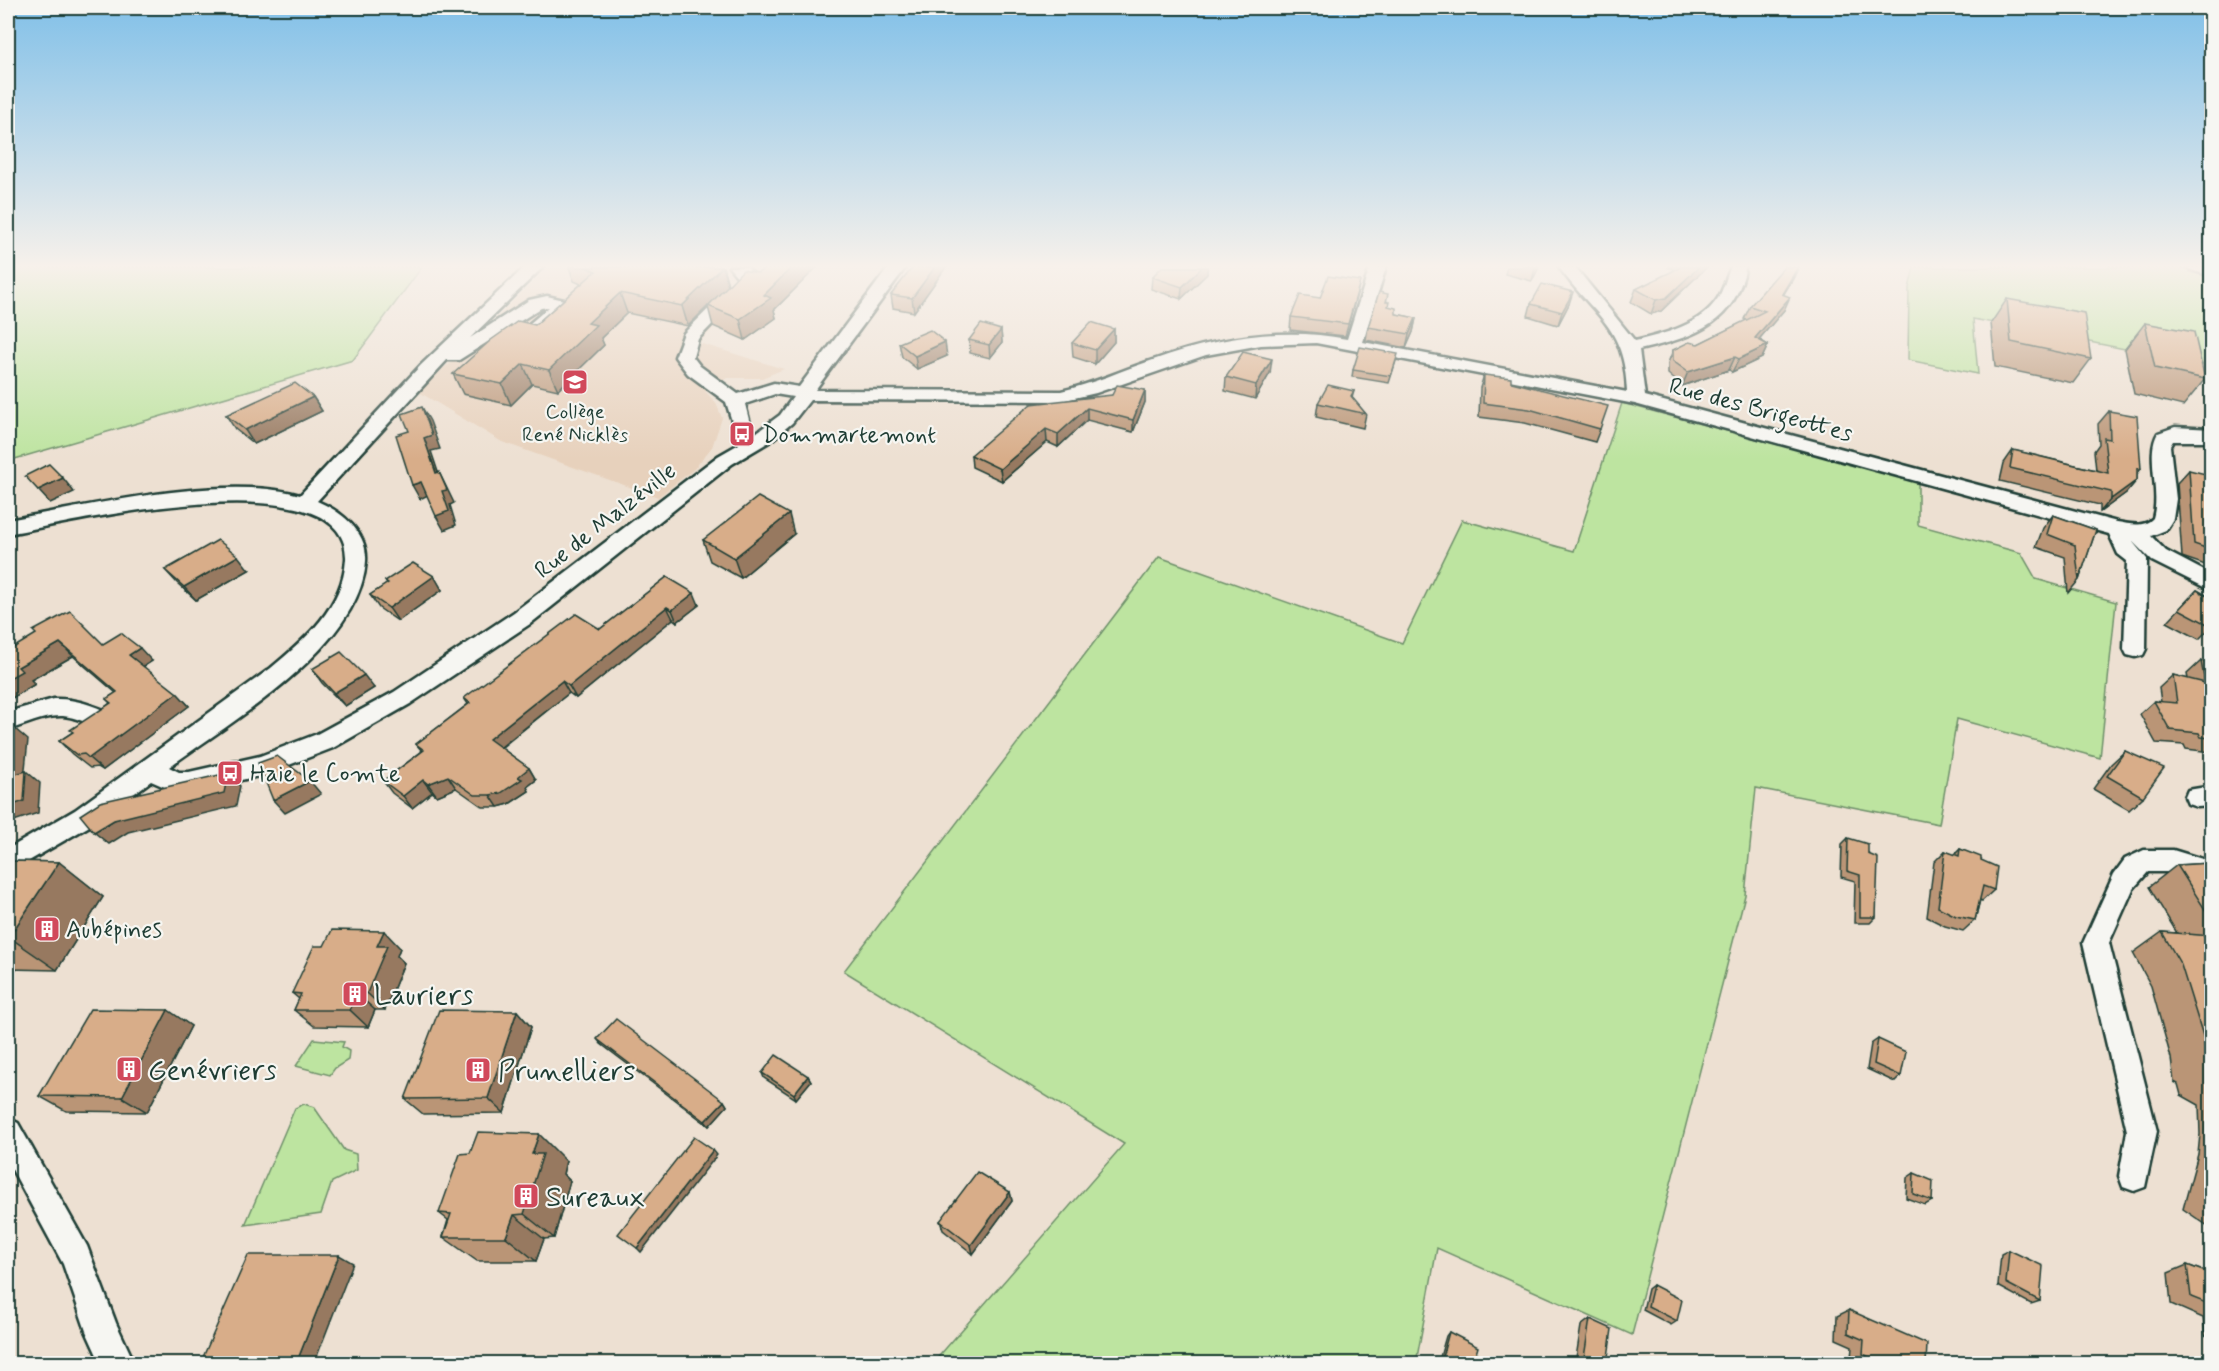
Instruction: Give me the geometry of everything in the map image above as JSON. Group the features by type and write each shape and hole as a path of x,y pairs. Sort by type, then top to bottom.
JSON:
{"street":[{"path":"304,503 427,369 467,331"},
{"path":"427,369 469,348 495,331"},
{"path":"696,331 690,337 684,357 688,366 728,393 735,401 741,412 742,434 750,445"},
{"name":"Rue de Malzéville","path":"150,770 176,782 189,782 263,765 292,755 374,715 487,643 571,581 724,460 750,445 786,419 806,394 811,380 849,331"},
{"path":"1354,344 1358,331"},
{"path":"1620,331 1630,347 1635,370 1636,399"},
{"path":"1630,347 1664,339 1682,331"},
{"name":"Rue des Brigeottes","path":"735,401 774,388 806,394 1049,397 1076,393 1127,377 1177,357 1300,338 1354,344 1636,399 2126,530"},
{"path":"2126,530 2153,528 2161,522 2167,505 2161,446 2165,437 2175,433 2211,435"},
{"path":"8,527 196,499 280,497 304,503 339,523 352,538 356,564 343,605 318,639 279,675 84,817 8,862"},
{"path":"2126,530 2159,556 2211,584"},
{"path":"2126,530 2125,549 2137,560 2135,649"},
{"path":"8,722 58,706 71,706 101,718"},
{"path":"2134,1176 2142,1131 2096,943 2123,882 2134,867 2144,861 2173,861 2211,873"},
{"path":"8,1133 76,1257 102,1331 119,1364"}],"shaded area":[{"name":"Collège René Nicklès","path":"482,331 710,331 699,343 784,369 762,378 727,378 705,391 716,403 722,418 712,447 694,469 658,497 502,442 419,392 445,367 474,348 468,345"}],"green space":[{"path":"8,331 375,331 353,360 8,461"},
{"path":"1908,331 1974,331 1978,374 1908,360"},
{"path":"2034,331 2211,331 2211,366"},
{"path":"1622,403 1918,482 1918,525 2021,553 2036,579 2116,602 2100,758 1957,719 1939,824 1756,788 1745,895 1632,1335 1437,1248 1416,1363 933,1363 1124,1144 844,971 1159,557 1402,643 1462,520 1574,551"},
{"path":"314,1039 344,1042 342,1047 349,1051 348,1060 335,1068 330,1075 296,1066"},
{"path":"304,1104 314,1107 344,1150 356,1154 357,1170 332,1182 321,1214 245,1225 295,1108"}],"building":[{"path":"504,331 590,331 549,370 523,364 502,384 453,374"},
{"path":"928,331 931,331 945,342 915,356 899,343"},
{"path":"976,331 1000,331 989,345 969,340"},
{"path":"1083,331 1112,331 1095,350 1072,343"},
{"path":"1391,331 1410,331 1409,334"},
{"path":"1724,331 1761,331 1755,338 1768,345 1739,359 1735,357 1688,372 1673,361 1673,350 1689,342 1698,344"},
{"path":"2010,331 2087,331 2091,359 2011,342"},
{"path":"2147,331 2194,332 2205,379 2155,368"},
{"path":"1360,347 1398,354 1391,376 1353,370"},
{"path":"1243,352 1272,359 1256,385 1226,377"},
{"path":"1484,375 1511,378 1511,382 1608,406 1600,429 1529,409 1483,403"},
{"path":"295,383 313,397 245,430 226,415"},
{"path":"1117,385 1145,390 1133,420 1087,408 1058,434 1046,429 1000,469 971,455 1031,404 1112,395"},
{"path":"1328,385 1354,391 1351,396 1366,414 1318,403"},
{"path":"422,407 432,435 424,438 436,473 439,472 447,490 442,491 449,511 436,516 421,482 412,485 396,435 409,431 402,414"},
{"path":"2109,411 2137,416 2141,469 2137,468 2137,480 2111,499 2111,492 2010,468 2013,450 2108,473 2104,438 2110,439"},
{"path":"49,464 63,478 38,490 25,476"},
{"path":"2189,470 2210,475 2211,550 2194,544"},
{"path":"758,497 789,514 734,558 703,540"},
{"path":"2053,515 2096,530 2079,580 2075,545 2047,534"},
{"path":"218,540 238,556 184,587 165,570"},
{"path":"413,563 434,576 389,608 370,595 388,583 385,581"},
{"path":"667,577 694,593 672,610 667,607 569,686 562,681 489,739 529,768 518,777 522,779 501,793 490,795 475,795 448,776 428,784 423,780 403,796 383,781 424,750 416,744 470,703 464,698 576,614 600,629"},
{"path":"2197,590 2211,598 2211,626 2179,609"},
{"path":"70,611 103,644 121,633 140,648 129,655 177,693 89,758 84,754 77,755 59,741 73,732 70,730 111,703 106,699 117,692 60,643 18,667 22,671 8,679 8,651 36,634 33,631"},
{"path":"341,652 364,675 334,693 312,669"},
{"path":"2201,661 2211,664 2211,738 2201,737 2199,733 2170,730 2154,701 2177,703 2173,675 2205,683"},
{"path":"14,728 9,776 26,771 24,801 8,807 8,729"},
{"path":"2125,751 2164,768 2143,797 2107,776"},
{"path":"277,756 310,781 273,800 258,763"},
{"path":"228,773 224,793 114,820 94,832 80,815 100,802"},
{"path":"1848,838 1868,844 1868,854 1878,858 1876,917 1860,917 1860,875 1847,871"},
{"path":"1960,849 1981,857 1981,860 1997,867 1994,890 1983,886 1975,920 1956,916 1938,907 1945,851 1959,856"},
{"path":"8,861 59,862 9,937 8,937"},
{"path":"2211,863 2211,919 2177,865"},
{"path":"332,930 384,931 377,946 387,946 367,993 357,994 350,1010 294,1010 301,994 292,993 314,946 324,946"},
{"path":"2162,932 2211,936 2211,1065 2206,1063 2204,1039 2181,965"},
{"path":"90,1009 168,1010 122,1097 39,1096"},
{"path":"439,1010 517,1011 488,1098 405,1099"},
{"path":"616,1019 724,1101 705,1121 597,1039"},
{"path":"1878,1039 1906,1052 1901,1076 1874,1064"},
{"path":"776,1055 808,1076 794,1094 762,1073"},
{"path":"478,1132 539,1134 532,1154 543,1154 524,1214 514,1215 506,1237 443,1237 451,1214 439,1213 460,1154 470,1153"},
{"path":"694,1137 713,1150 637,1248 618,1234"},
{"path":"977,1172 1010,1192 971,1245 940,1221"},
{"path":"1914,1173 1933,1181 1932,1201 1913,1194"},
{"path":"2009,1250 2043,1266 2040,1301 2006,1283"},
{"path":"248,1255 339,1255 296,1364 200,1364"},
{"path":"2187,1265 2211,1274 2211,1305 2191,1297"},
{"path":"1653,1285 1682,1300 1677,1321 1648,1306"},
{"path":"1849,1310 1927,1344 1926,1364 1884,1364 1863,1354 1864,1340 1848,1333"},
{"path":"1590,1319 1612,1329 1607,1364 1583,1364"},
{"path":"1449,1332 1478,1347 1473,1364 1446,1364 1441,1361"}],"place":[{"name":"Collège René Nicklès","path":"575,382"},
{"name":"Dommartemont","path":"742,434"},
{"name":"Haie le Comte","path":"230,773"},
{"name":"Aubépines","path":"47,929"},
{"name":"Lauriers","path":"355,994"},
{"name":"Genévriers","path":"129,1069"},
{"name":"Prunelliers","path":"478,1070"},
{"name":"Sureaux","path":"526,1196"}]}
